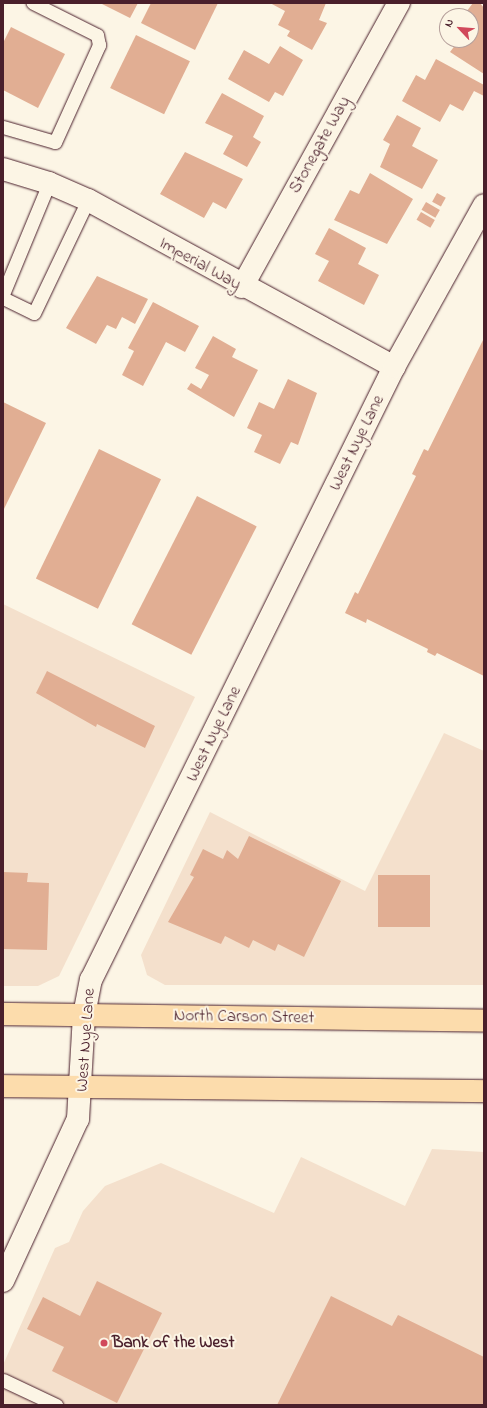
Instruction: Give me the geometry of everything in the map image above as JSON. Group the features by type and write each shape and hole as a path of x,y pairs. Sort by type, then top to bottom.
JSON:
{"main road":[{"name":"North Carson Street","path":"3,1014 484,1021"},
{"path":"3,1086 484,1091"}],"street":[{"name":"Stonegate Way","path":"242,287 398,3"},
{"name":"Imperial Way","path":"3,169 49,183 88,200 242,287 394,367"},
{"name":"West Nye Lane","path":"3,1281 74,1134 81,1108 84,1015 91,980 394,367 484,205"}],"lane":[{"path":"3,128 55,142 99,45 97,35 33,3"},
{"path":"3,294 49,183"},
{"path":"3,298 34,313 88,200"},
{"path":"3,1380 56,1405"}],"shaded area":[{"path":"3,604 195,697 59,976 38,986 3,986"},
{"path":"444,733 484,751 484,985 165,985 147,975 141,955 210,812 365,891"},
{"path":"432,1149 484,1152 484,1405 3,1405 3,1365 55,1248 69,1242 83,1211 105,1186 161,1163 274,1213 301,1157 405,1206"}],"building":[{"path":"100,3 138,3 130,18"},
{"path":"151,3 218,3 195,50 141,23"},
{"path":"270,3 326,3 319,20 327,23 312,50 287,36 290,31 278,25 285,11"},
{"path":"473,3 480,3 484,8 484,74 450,52 453,48 479,48 479,8 469,8"},
{"path":"11,27 65,54 38,108 3,90 3,43"},
{"path":"136,35 190,61 164,114 110,88"},
{"path":"280,46 303,60 283,96 275,92 269,102 228,79 244,50 269,64"},
{"path":"436,59 484,85 484,96 474,91 463,111 450,104 440,122 402,101 416,75 425,80"},
{"path":"222,93 264,116 253,137 261,142 247,167 223,154 233,136 205,123"},
{"path":"397,115 421,128 412,146 438,160 422,189 380,167 390,144 383,140"},
{"path":"185,152 243,179 226,209 213,202 204,218 160,194"},
{"path":"370,173 413,199 387,244 334,220 350,190 359,194"},
{"path":"437,193 446,198 441,207 432,202"},
{"path":"426,202 440,210 435,218 422,210"},
{"path":"421,212 435,220 430,228 416,220"},
{"path":"329,228 366,248 358,264 379,275 364,305 318,281 329,261 315,254"},
{"path":"97,276 148,299 135,324 122,317 116,329 107,325 96,344 66,328"},
{"path":"153,302 199,326 185,352 166,342 143,386 122,375 134,351 128,348"},
{"path":"213,336 236,349 232,357 258,370 234,417 187,389 191,383 201,389 209,375 195,368"},
{"path":"484,338 484,676 437,653 435,656 427,652 428,649 367,619 366,623 345,613 355,592 358,594 416,476 412,474 424,449 428,451"},
{"path":"288,379 317,393 298,445 291,442 280,464 254,452 262,435 247,428 259,402 274,409"},
{"path":"3,402 46,423 3,511"},
{"path":"99,449 161,479 98,609 36,578"},
{"path":"197,496 257,526 191,655 132,624"},
{"path":"47,671 155,726 145,748 97,724 96,727 36,693"},
{"path":"249,836 341,881 304,957 278,944 275,951 253,940 249,948 225,936 221,944 168,922 194,877 190,875 203,849 223,859 227,850 238,859"},
{"path":"3,872 28,873 27,882 49,883 47,950 3,949"},
{"path":"378,875 430,875 430,927 378,927"},
{"path":"97,1281 162,1313 117,1403 52,1371 64,1347 27,1329 43,1297 80,1316"},
{"path":"331,1296 392,1326 398,1315 484,1357 484,1405 277,1405"}],"place":[{"name":"Bank of the West","path":"104,1343"}]}
